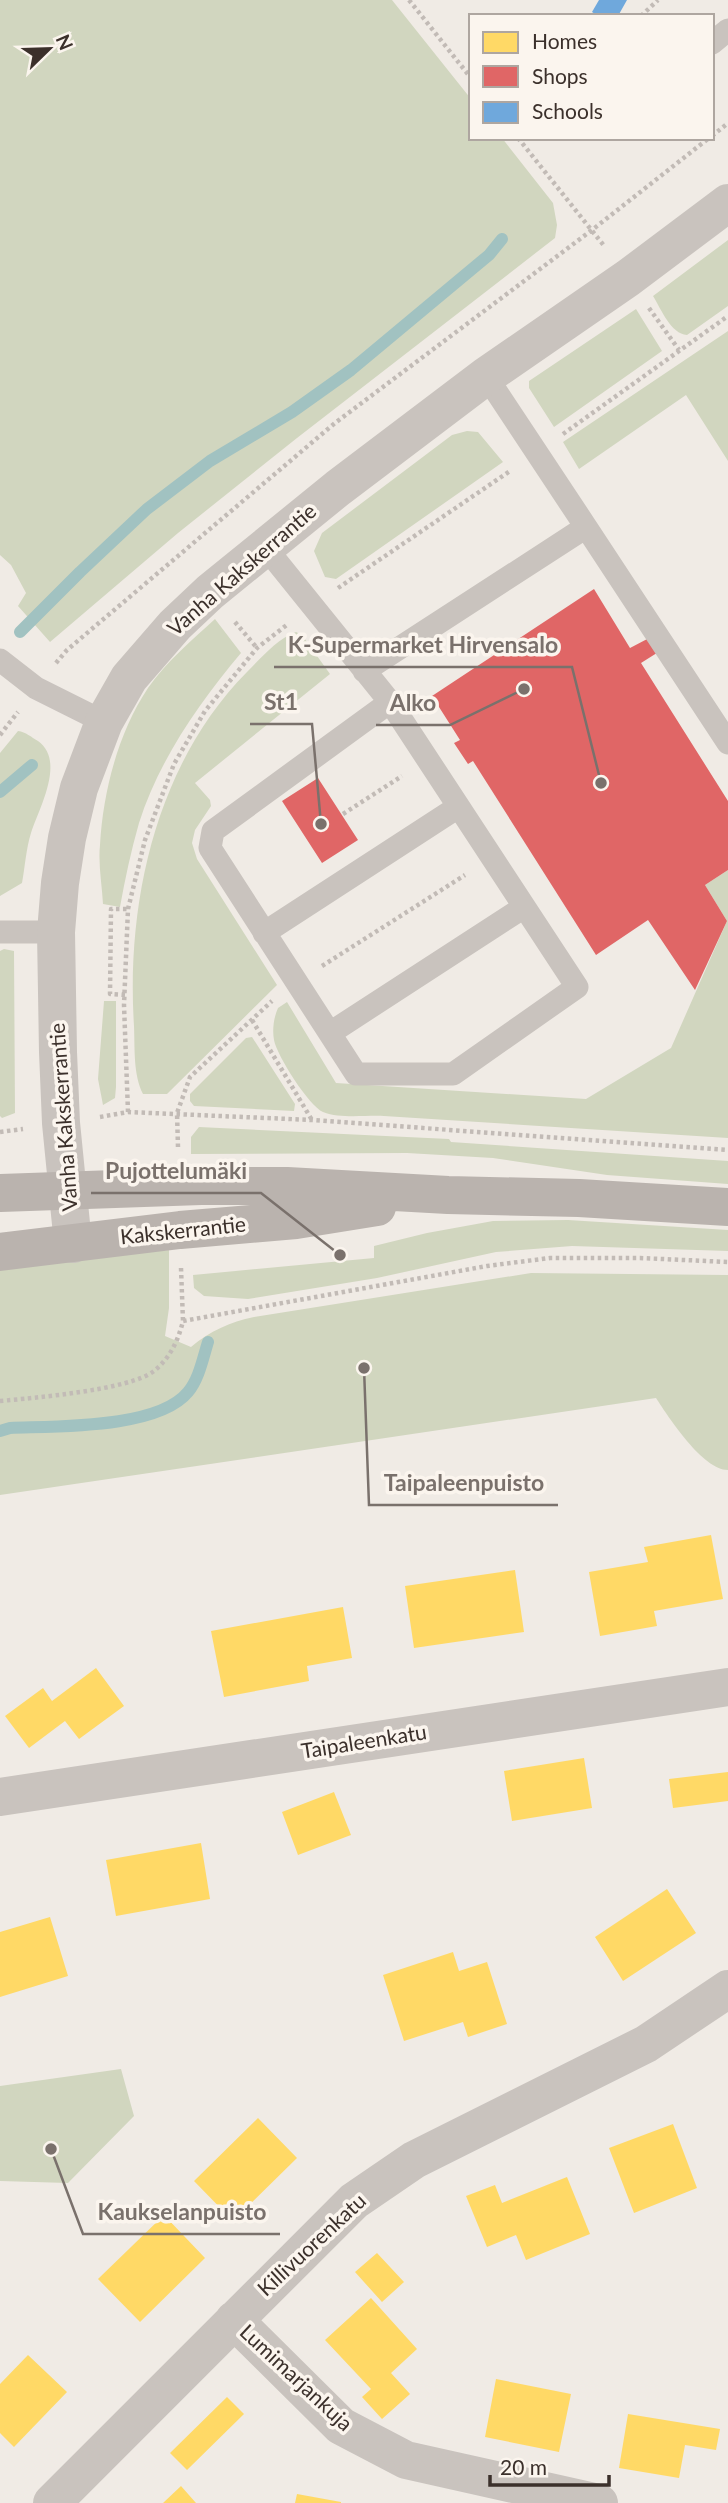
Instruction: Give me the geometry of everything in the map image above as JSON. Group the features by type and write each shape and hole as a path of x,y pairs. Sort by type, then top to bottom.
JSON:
{"main road":[{"name":"Kakskerrantie","path":"0,1192 287,1186 449,1195 579,1198 728,1208"},
{"name":"Kakskerrantie","path":"0,1252 180,1230 296,1220 449,1195"}],"street":[{"name":"Vanha Kakskerrantie","path":"73,1244 60,1100 56,932 67,838 79,788 104,722 129,678 149,653 210,592 265,547 486,376 628,278 728,203"},
{"name":"Taipaleenkatu","path":"0,1797 728,1687"},
{"name":"Killivuorenkatu","path":"52,2503 354,2201 414,2160 646,2044 728,1989"},
{"name":"Lumimarjankuja","path":"234,2320 341,2426 406,2460 600,2503"}],"lane":[{"path":"714,41 728,30"},
{"path":"486,376 728,743"},
{"path":"364,671 586,527"},
{"path":"265,547 390,702 577,986 453,1074 356,1074 210,848 213,831 390,702"},
{"path":"0,660 36,688 104,722"},
{"path":"264,933 458,807"},
{"path":"330,1033 524,907"},
{"path":"0,932 56,932"}],"path":[{"path":"409,0 469,75"},
{"path":"643,14 658,0"},
{"path":"714,135 728,123"},
{"path":"520,140 592,230"},
{"path":"61,657 335,423 707,140"},
{"path":"0,735 9,724"},
{"path":"343,814 427,760"},
{"path":"177,1113 190,1077 281,992 492,858"},
{"path":"125,995 110,994 111,909 128,909"},
{"path":"252,1020 313,1120"},
{"path":"128,1112 313,1120 728,1150"},
{"path":"183,1321 486,1266 550,1258 728,1262"},
{"path":"0,1401 122,1384 152,1373 178,1342 183,1321 181,1271"}],"green space":[{"path":"0,0 392,0 469,96 469,140 504,140 553,203 557,225 555,238 178,533 50,642 18,606 26,593 11,565 0,555"},
{"path":"728,240 728,306 687,335 681,334 667,320 653,296"},
{"path":"636,309 662,351 554,427 529,388 529,381"},
{"path":"728,331 728,461 686,395 579,469 563,442"},
{"path":"467,431 478,432 503,462 336,579 325,577 314,551 322,533 452,435"},
{"path":"215,619 241,653 196,712 157,777 139,823 120,907 103,904 99,860 102,825 120,743 137,705 155,678"},
{"path":"296,632 302,635 330,674 195,783 210,800 211,806 195,830 192,843 197,859 277,985 167,1094 143,1094 135,1061 133,979 135,931 153,837 169,792 190,749 216,709 264,655 282,639"},
{"path":"18,731 38,741 46,750 50,760 50,772 29,839 22,883 0,896 0,753"},
{"path":"728,870 728,1138 330,1114 317,1108 310,1100 294,1080 276,1047 273,1036 274,1019 278,1008 287,1002 336,1083 586,1099 671,1048 727,921 705,885"},
{"path":"0,951 14,951 15,1113 2,1118"},
{"path":"104,1001 116,1001 116,1087 115,1098 103,1105 98,1079"},
{"path":"252,1037 295,1104 294,1111 194,1106 190,1101 190,1094 246,1038"},
{"path":"199,1127 449,1139 451,1142 728,1161 728,1184 607,1175 493,1158 407,1153 191,1154 191,1137"},
{"path":"568,1220 728,1230 728,1251 572,1246 496,1252 377,1278 248,1299 204,1296 194,1288 193,1275 374,1258 374,1246 493,1221"},
{"path":"169,1250 169,1308 165,1336 191,1347 221,1328 254,1317 531,1273 728,1275 728,1470 708,1462 698,1452 678,1430 656,1398 0,1495 0,1266"},
{"path":"121,2069 134,2116 68,2183 0,2181 0,2086"}],"building: Homes":[{"path":"711,1535 723,1599 654,1611 657,1626 600,1636 589,1572 648,1562 644,1547"},
{"path":"515,1570 524,1632 414,1648 405,1586"},
{"path":"343,1607 352,1658 307,1666 309,1681 224,1697 211,1631"},
{"path":"96,1668 124,1706 79,1739 65,1721 29,1748 5,1716 43,1688 52,1701"},
{"path":"584,1758 592,1808 512,1821 504,1771"},
{"path":"728,1772 728,1801 673,1808 669,1779"},
{"path":"334,1792 351,1835 298,1855 282,1812"},
{"path":"201,1843 210,1899 116,1916 106,1860"},
{"path":"667,1889 696,1933 623,1981 595,1937"},
{"path":"50,1917 68,1976 0,1997 0,1932"},
{"path":"453,1952 459,1971 487,1962 507,2024 468,2037 463,2022 404,2041 383,1975"},
{"path":"258,2118 297,2158 233,2221 194,2181"},
{"path":"673,2124 697,2188 634,2213 609,2148"},
{"path":"567,2177 590,2234 526,2260 516,2235 487,2247 466,2196 495,2185 502,2203"},
{"path":"164,2215 205,2258 140,2322 98,2279"},
{"path":"377,2253 404,2282 382,2302 355,2272"},
{"path":"371,2298 417,2349 391,2373 410,2394 382,2419 362,2397 371,2389 325,2340"},
{"path":"28,2355 67,2392 14,2447 0,2433 0,2384"},
{"path":"496,2379 571,2394 559,2452 485,2437"},
{"path":"227,2397 244,2414 187,2470 170,2453"},
{"path":"628,2414 720,2429 716,2450 685,2445 679,2478 619,2468"},
{"path":"181,2486 196,2503 163,2503"},
{"path":"297,2494 341,2502 341,2503 295,2503"}],"building: Shops":[{"path":"594,589 630,648 651,637 660,651 641,663 728,801 728,870 705,885 727,921 695,990 648,920 596,955 473,761 468,764 454,743 460,740 432,696"},
{"path":"318,778 358,840 322,863 282,801"}],"building: Schools":[{"path":"599,0 627,0 619,14 592,12"}],"waterway":[{"path":"20,632 147,509 210,461 292,412 351,370 489,255 502,239"},
{"path":"0,792 32,765"},
{"path":"0,1431 10,1428 105,1423 154,1413 174,1404 192,1387 208,1342"}],"place":[{"name":"Alko","path":"524,689"},
{"name":"K-Supermarket Hirvensalo","path":"601,783"},
{"name":"St1","path":"321,824"},
{"name":"Pujottelumäki","path":"340,1255"},
{"name":"Taipaleenpuisto","path":"364,1368"},
{"name":"Kaukselanpuisto","path":"51,2149"}]}
